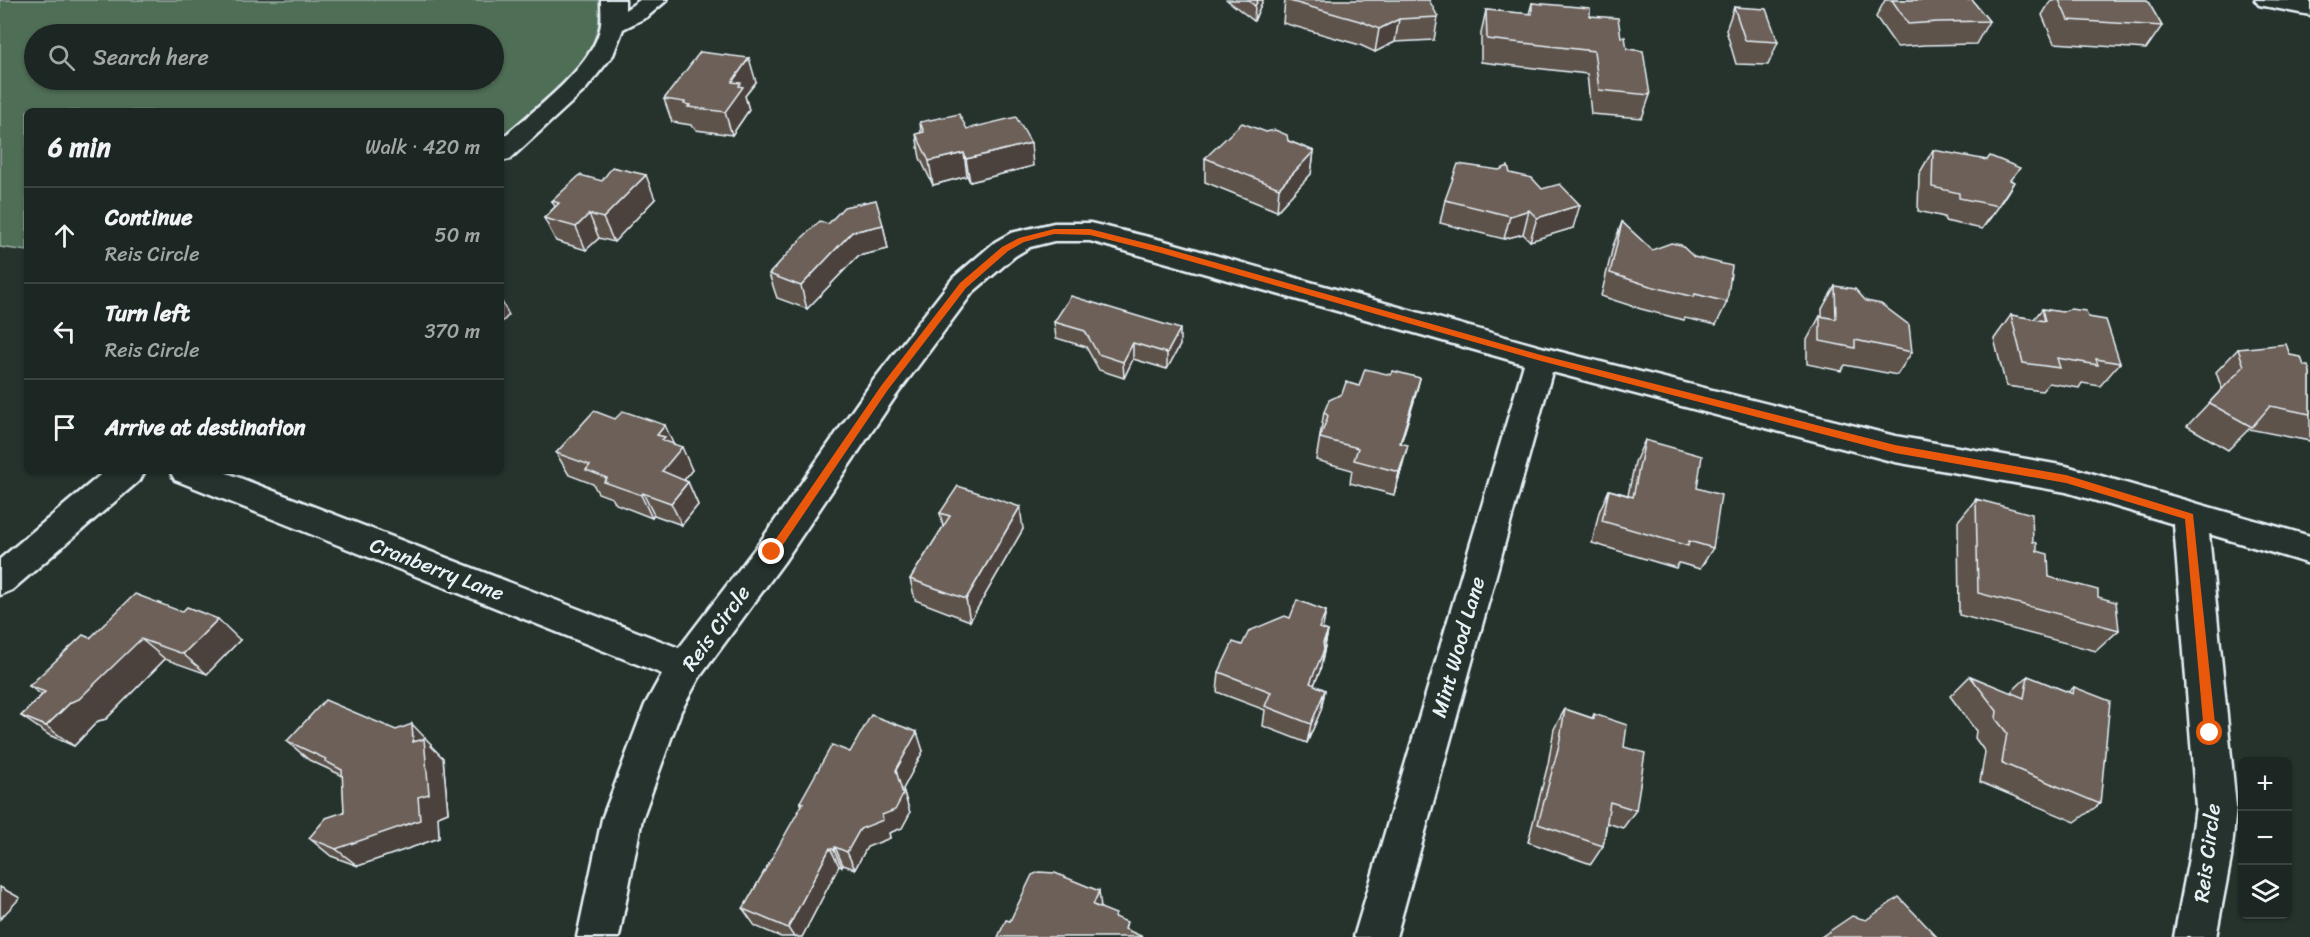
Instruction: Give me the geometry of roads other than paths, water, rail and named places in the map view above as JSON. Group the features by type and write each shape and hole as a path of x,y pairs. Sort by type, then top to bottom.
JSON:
{"street":[{"path":"504,150 576,84 601,55 613,25 613,0"},
{"path":"613,25 639,12 655,0"},
{"path":"2267,0 2310,8"},
{"name":"Reis Circle","path":"598,937 622,819 664,705 686,667 772,552 884,389 963,285 1005,249 1022,240 1054,232 1090,232 1161,250 1541,358 1895,449 2066,479 2190,517 2310,550"},
{"name":"Mint Wood Lane","path":"1375,937 1541,358"},
{"path":"0,580 124,474"},
{"name":"Cranberry Lane","path":"195,474 686,667"},
{"name":"Reis Circle","path":"2190,517 2216,807 2210,858 2195,937"}]}
